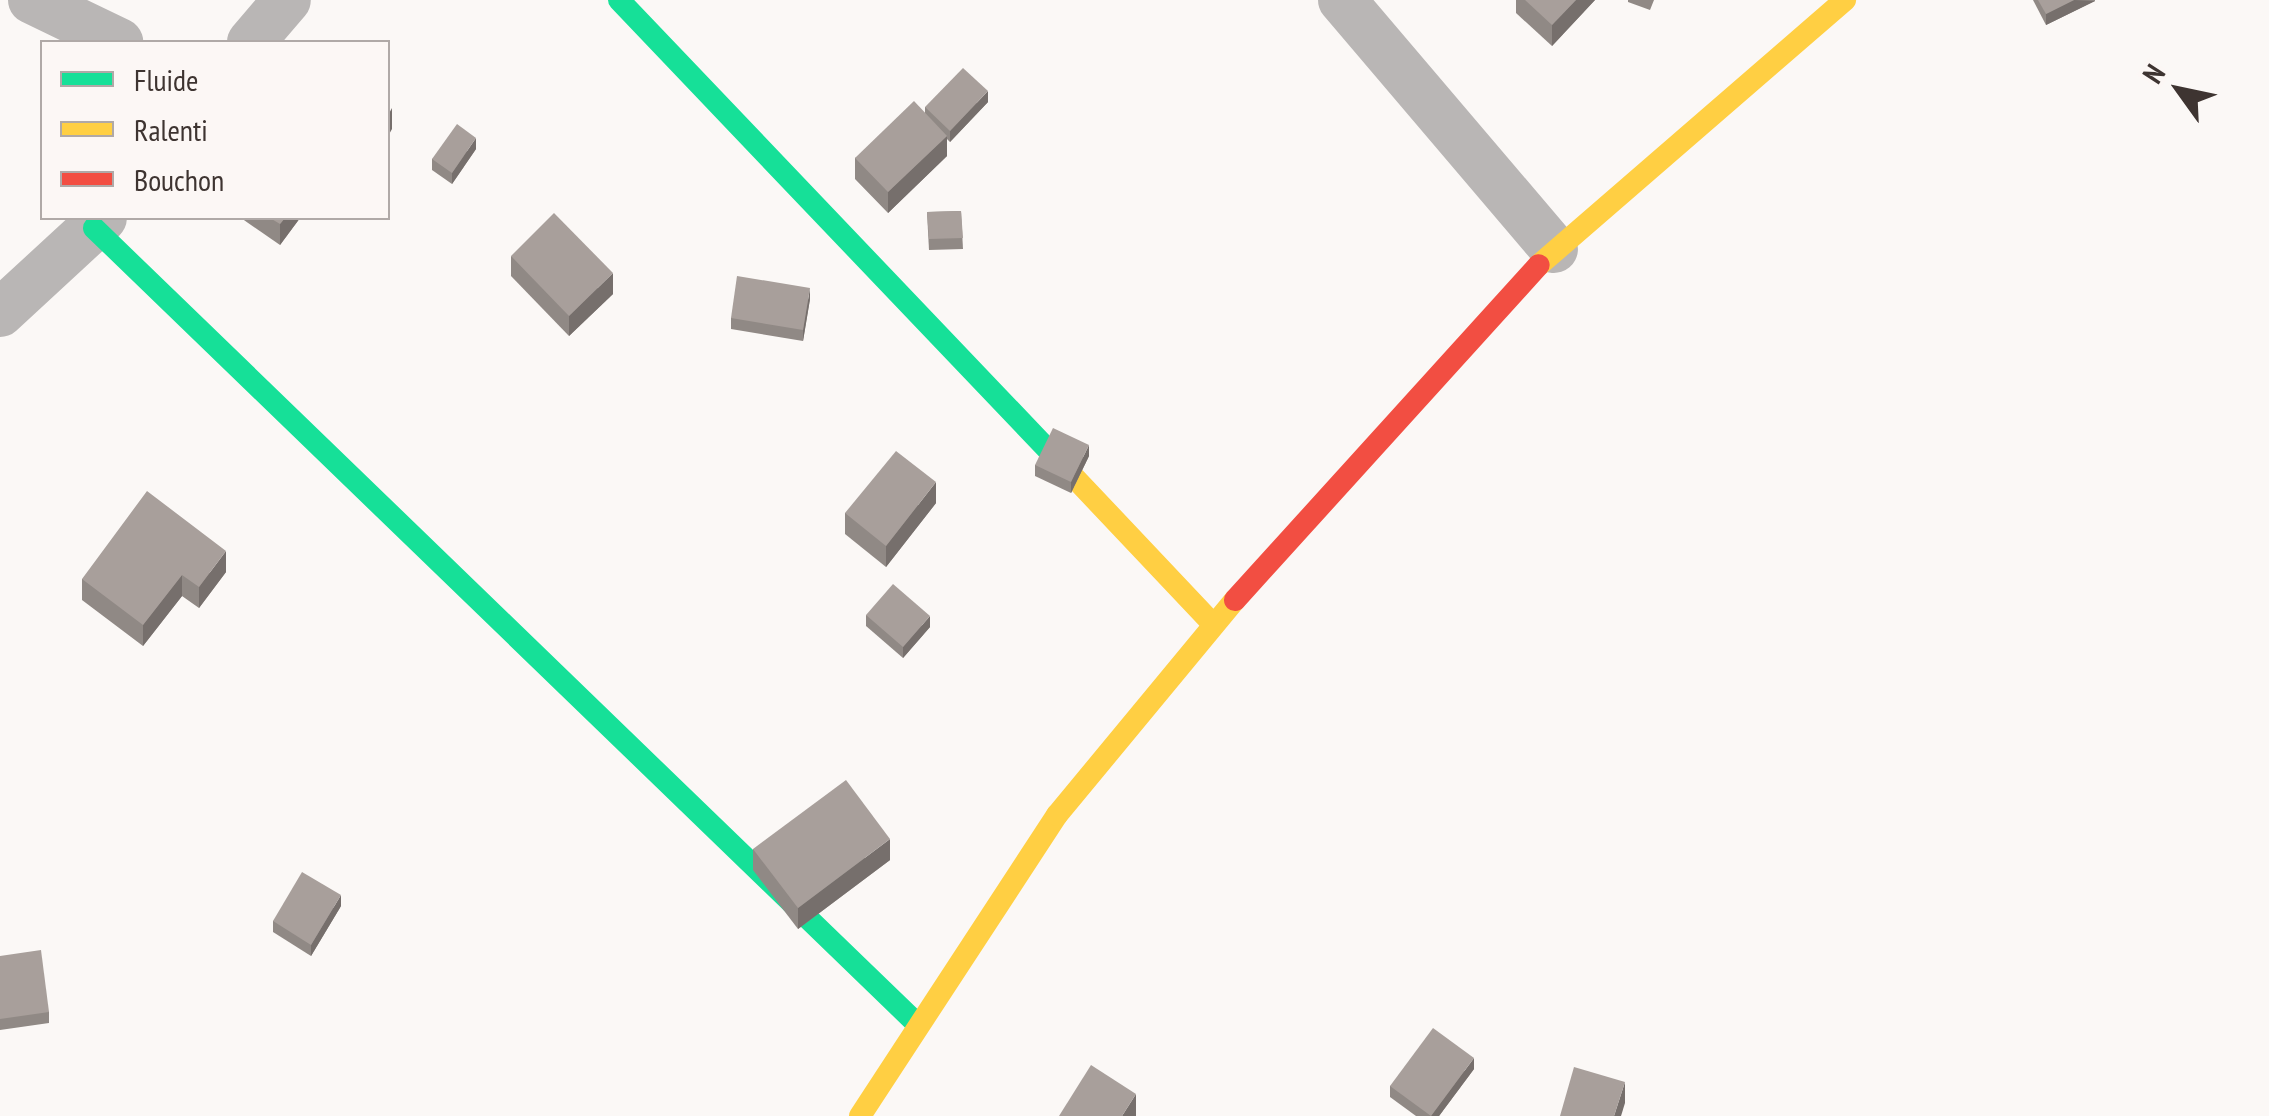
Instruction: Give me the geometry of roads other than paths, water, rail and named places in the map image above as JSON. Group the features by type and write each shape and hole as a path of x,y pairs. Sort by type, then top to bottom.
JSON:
{"street":[{"path":"32,0 114,40"},
{"path":"253,40 286,0"},
{"path":"619,0 1213,624"},
{"path":"1342,0 1554,249"},
{"path":"860,1116 916,1023 1057,815 1213,624 1554,249 1845,0"},
{"path":"0,313 98,223 916,1023"}]}
